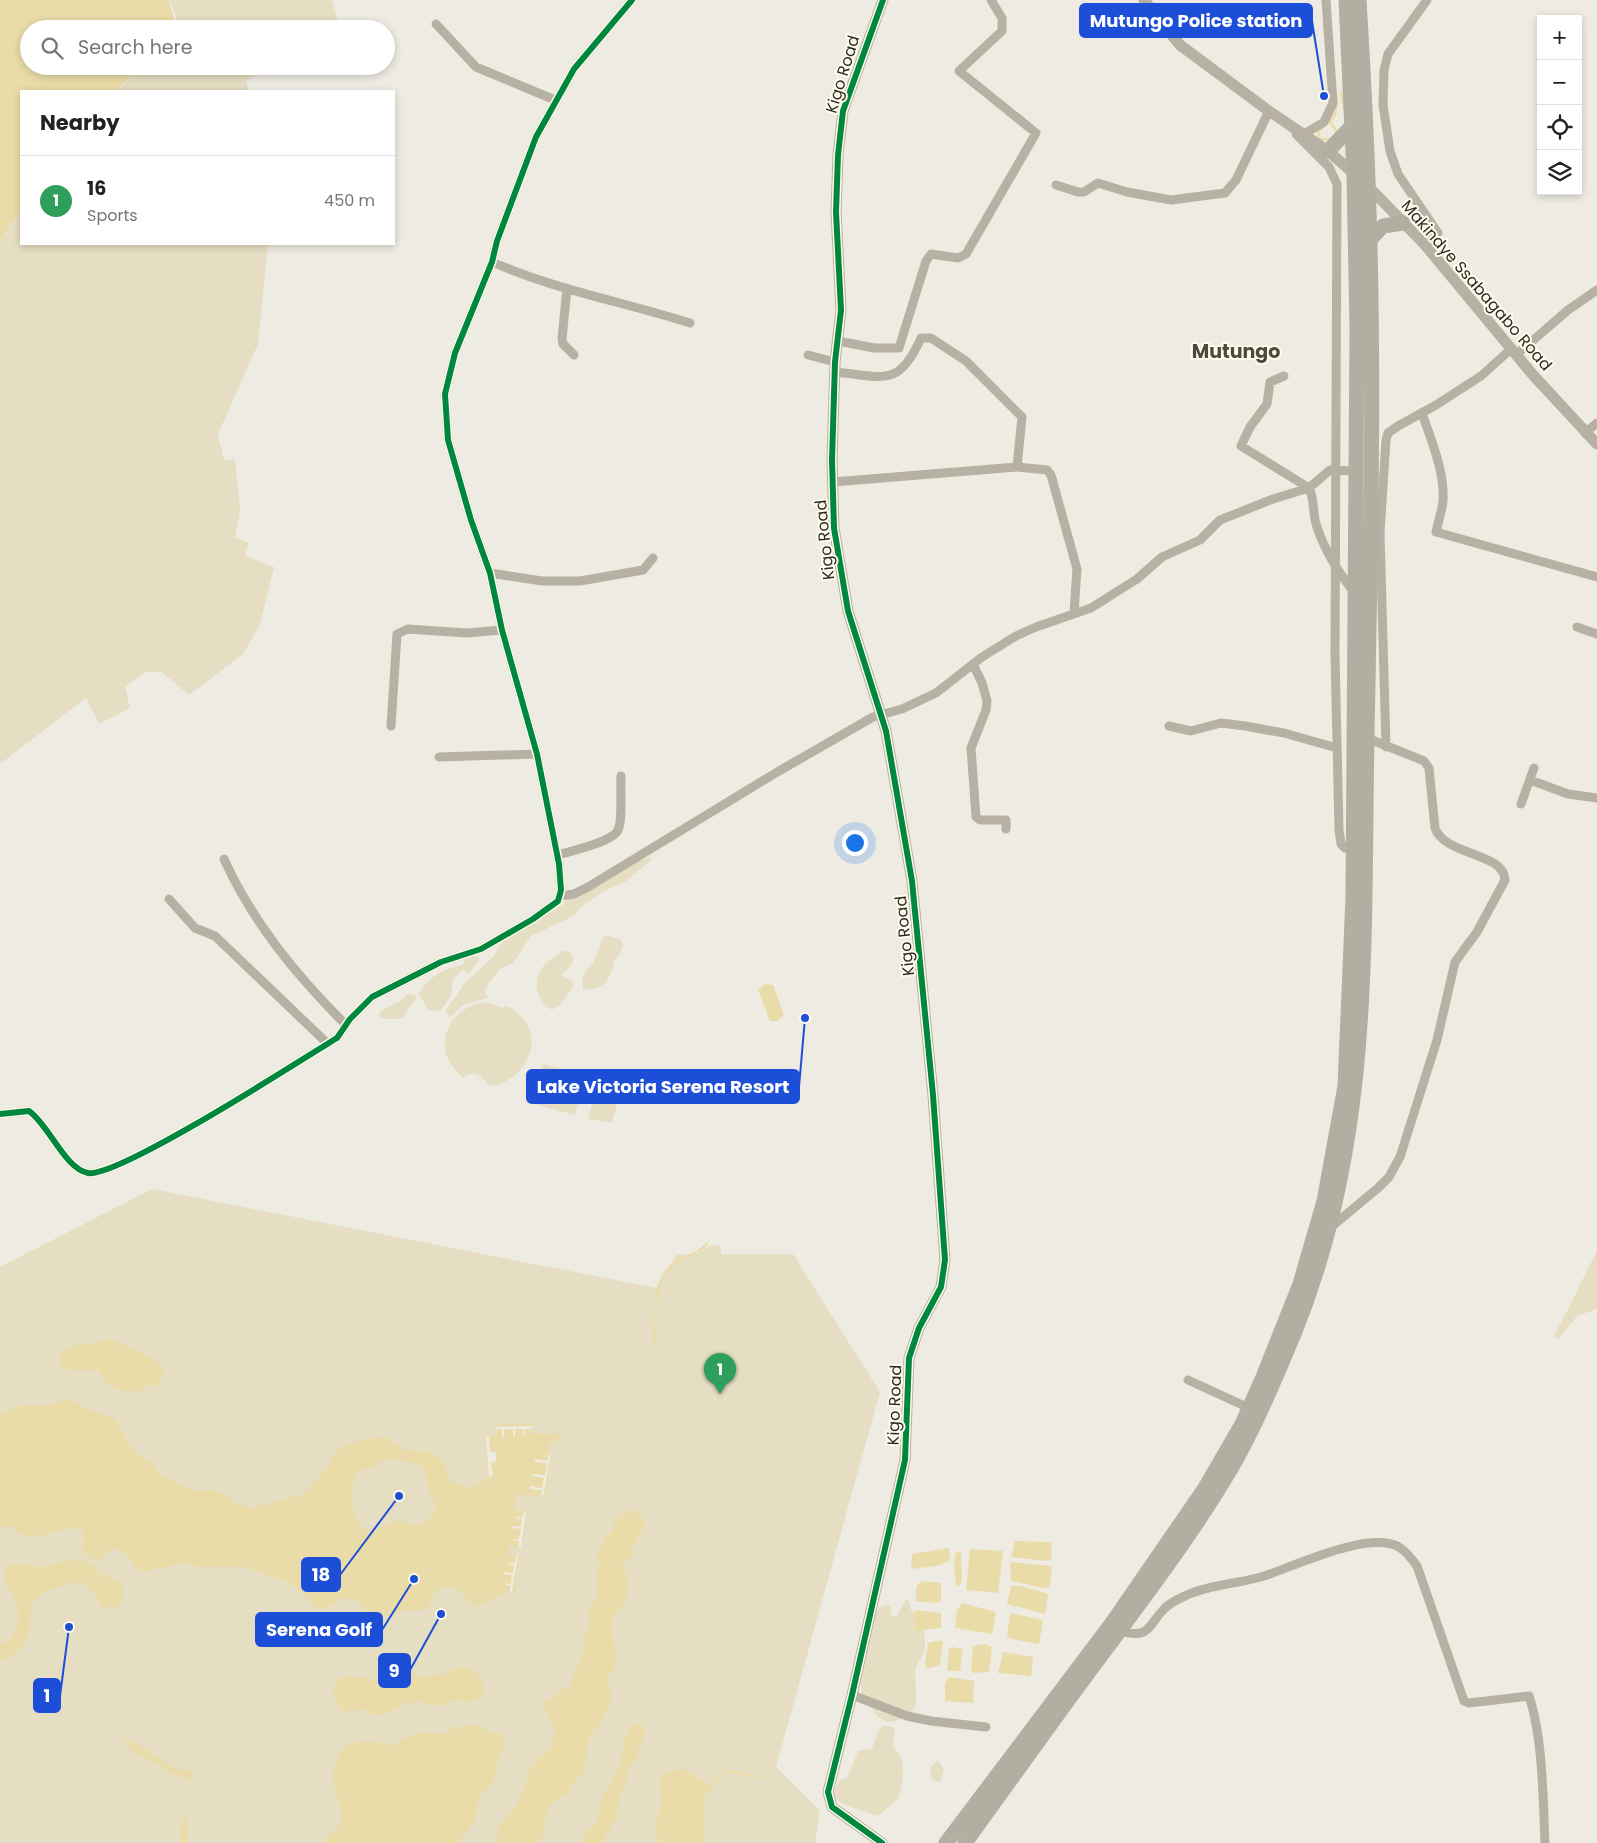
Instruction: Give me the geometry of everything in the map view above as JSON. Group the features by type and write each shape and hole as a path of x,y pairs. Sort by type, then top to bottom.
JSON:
{"highway":[{"path":"965,1843 1119,1631 1166,1570 1243,1446 1295,1332 1330,1228 1348,1142 1360,1035 1365,944 1372,453 1370,240 1352,126 1346,0"},
{"path":"946,1843 1112,1623 1205,1488 1249,1408 1300,1284 1324,1201 1336,1147 1345,1086 1349,1039 1354,849 1354,592 1360,179 1366,132 1360,0"},
{"path":"1328,151 1352,126"},
{"path":"1370,240 1384,226 1403,223"}],"street":[{"path":"560,896 558,855 537,754 502,630 490,573 471,520 448,440 445,414 448,376 455,353 492,262 525,163 555,100 574,69 632,0"},
{"name":"Kigo Road","path":"882,1843 832,1807 828,1792 832,1769 852,1696 905,1460 909,1358 919,1328 941,1287 945,1260 918,927 882,714 848,611 841,582 834,528 833,482 836,367 841,293 836,212 838,155 843,111 883,0"},
{"path":"838,341 874,348 899,348 926,260 931,254 958,258 966,254 1036,133 959,72 1002,31 1002,18 991,0"},
{"name":"Makindye Ssabagabo Road","path":"1144,0 1180,45 1268,111 1328,151 1360,179 1426,246 1513,352 1597,444"},
{"path":"1304,134 1324,122 1333,103 1326,0"},
{"path":"1426,246 1438,233 1398,174 1390,151 1383,105 1384,70 1388,54 1427,0"},
{"path":"436,24 476,67 555,100"},
{"path":"1056,185 1072,191 1084,192 1098,183 1127,192 1171,200 1225,193 1236,180 1268,111"},
{"path":"1279,118 1329,168 1337,184 1337,748 1341,844 1345,848 1354,849"},
{"path":"492,262 544,282 622,306 690,323"},
{"path":"567,288 562,339 563,344 574,355"},
{"path":"1386,747 1380,533 1386,440 1391,430 1481,376 1597,290"},
{"path":"808,355 836,367 892,376 906,366 921,338 931,338 974,367 995,392 1016,408 1022,417 1023,423 1017,467"},
{"path":"1284,376 1270,382 1267,404 1250,427 1241,446 1309,488 1316,525 1336,569 1354,592"},
{"path":"1422,413 1435,452 1443,491 1443,503 1436,532 1597,577"},
{"path":"1585,433 1597,423"},
{"path":"833,482 1017,467 1042,468 1051,475 1077,569 1074,613"},
{"path":"0,1114 29,1111 38,1118 73,1166 88,1173 105,1171 168,1139 328,1044 340,1035 346,1025 372,997 441,962 481,949 550,908 560,896 574,894 588,887 873,716 919,702 936,693 974,664 1016,636 1091,608 1128,585 1162,556 1200,540 1220,520 1273,498 1309,488 1325,472 1336,469 1357,471"},
{"path":"490,573 542,581 580,581 643,570 653,558"},
{"path":"1576,627 1597,634"},
{"path":"391,726 397,634 408,629 467,632 502,630"},
{"path":"974,664 987,701 986,710 970,748 976,817 980,820 1003,818 1006,820 1006,829"},
{"path":"1169,726 1191,731 1221,723 1245,726 1284,733 1337,748"},
{"path":"1330,1228 1389,1177 1400,1157 1437,1040 1455,962 1477,932 1505,880 1503,871 1489,860 1445,843 1441,839 1435,828 1427,764 1424,761 1367,738"},
{"path":"438,757 537,754"},
{"path":"1521,804 1534,768"},
{"path":"558,855 610,838 617,832 620,823 621,776"},
{"path":"1530,780 1568,794 1597,798"},
{"path":"224,859 236,884 278,950 346,1025"},
{"path":"169,899 195,928 215,936 328,1044"},
{"path":"1188,1380 1249,1408"},
{"path":"1119,1631 1136,1635 1144,1633 1165,1608 1187,1595 1263,1576 1343,1548 1387,1543 1398,1547 1409,1555 1417,1566 1464,1701 1470,1703 1529,1696 1537,1735 1545,1843"},
{"path":"852,1696 907,1716 931,1721 986,1727"}],"shaded area":[{"path":"0,0 169,0 174,20 20,20 20,75 133,75 117,90 20,90 20,212 0,241"},
{"path":"170,0 332,0 338,20 176,20"},
{"path":"134,75 260,75 246,80 249,90 118,90"},
{"path":"20,213 20,245 268,245 258,344 218,434 224,460 235,459 240,510 235,538 249,543 245,556 274,567 260,625 243,654 189,695 162,672 145,672 125,687 130,708 99,724 86,698 0,764 0,242"},
{"path":"650,857 652,859 625,882 604,891 580,908 574,916 531,936 513,963 501,968 488,984 485,992 488,998 463,1005 450,1017 445,1012 464,984 494,956 500,944 562,905 578,890 590,883 615,870"},
{"path":"610,936 620,939 623,946 619,956 614,960 611,973 601,986 583,990 582,976 594,961 603,937"},
{"path":"562,951 570,952 573,956 572,964 561,976 571,980 573,986 561,1004 552,1010 539,995 537,988 538,976 546,963"},
{"path":"473,955 480,959 469,973 462,970 453,980 451,996 441,1010 429,1011 419,994 423,988 437,974 449,968 462,965 467,958"},
{"path":"765,984 773,985 784,1015 777,1021 770,1021 758,990"},
{"path":"408,994 416,995 416,998 403,1019 382,1019 379,1016 381,1011 400,1001"},
{"path":"484,1002 504,1008 507,1006 514,1010 528,1025 531,1037 531,1048 521,1069 501,1083 489,1086 478,1074 471,1074 464,1078 453,1068 447,1057 445,1045 446,1033 459,1013 470,1006"},
{"path":"543,1064 585,1074 575,1115 533,1104"},
{"path":"599,1078 623,1083 612,1123 588,1119"},
{"path":"152,1189 656,1288 676,1255 698,1254 711,1245 721,1246 721,1254 793,1254 880,1392 776,1767 820,1811 815,1843 0,1843 0,1267"},
{"path":"1597,1251 1597,1309 1577,1316 1558,1340 1554,1335"},
{"path":"106,1339 120,1343 148,1356 162,1366 164,1371 158,1386 145,1385 145,1391 117,1389 107,1384 98,1370 70,1370 61,1366 58,1359 68,1348"},
{"path":"69,1399 89,1410 116,1419 124,1436 137,1453 150,1461 161,1474 183,1486 198,1491 213,1490 250,1508 304,1494 315,1483 325,1468 332,1463 330,1458 336,1452 348,1444 363,1440 386,1437 404,1450 431,1452 443,1460 451,1482 472,1488 488,1477 485,1437 495,1437 496,1425 532,1423 532,1434 560,1434 559,1441 549,1442 548,1453 552,1454 545,1497 517,1494 514,1510 527,1512 521,1547 509,1546 508,1555 520,1557 514,1592 501,1594 482,1605 472,1606 458,1589 443,1587 436,1592 425,1610 406,1610 381,1619 371,1615 357,1602 349,1598 341,1599 324,1609 320,1609 288,1582 244,1567 203,1567 183,1563 142,1572 125,1554 117,1549 111,1549 98,1561 81,1553 84,1538 83,1531 70,1528 36,1537 29,1537 21,1534 9,1525 0,1527 0,1415 22,1405 44,1406","holes":["383,1460 414,1463 423,1470 436,1509 427,1521 415,1526 404,1521 396,1521 375,1530 364,1529 358,1524 353,1508 355,1474 359,1470 371,1468"]},
{"path":"634,1509 645,1520 645,1524 641,1534 632,1546 634,1554 623,1564 623,1569 627,1573 625,1600 612,1620 616,1658 613,1671 608,1675 607,1682 611,1692 610,1706 587,1743 585,1769 566,1794 550,1805 546,1813 544,1835 536,1843 494,1843 499,1834 498,1827 520,1800 531,1766 551,1746 555,1738 555,1732 544,1706 545,1701 552,1700 558,1692 570,1686 583,1653 584,1640 590,1627 589,1610 597,1596 597,1570 600,1562 596,1557 601,1545 605,1538 614,1531 612,1527 620,1514"},
{"path":"1015,1541 1051,1542 1052,1559 1046,1561 1011,1557"},
{"path":"949,1548 950,1561 936,1566 911,1569 912,1554"},
{"path":"970,1549 1003,1551 998,1593 966,1590"},
{"path":"961,1551 962,1581 958,1587 956,1585 954,1562 956,1552"},
{"path":"80,1559 96,1567 100,1573 122,1584 122,1601 116,1607 103,1607 92,1590 83,1583 65,1585 44,1593 36,1599 32,1606 29,1632 24,1644 16,1653 0,1662 0,1646 13,1636 19,1619 16,1600 5,1581 6,1566 11,1563 44,1567 54,1563"},
{"path":"1010,1563 1052,1566 1050,1587 1043,1588 1011,1581"},
{"path":"921,1581 941,1583 941,1600 937,1603 916,1601 916,1587"},
{"path":"1011,1586 1022,1586 1048,1594 1045,1614 1007,1604"},
{"path":"906,1599 909,1601 911,1610 921,1625 925,1637 925,1649 915,1673 916,1703 914,1709 909,1715 901,1719 888,1721 883,1720 876,1714 862,1694 863,1662 868,1637 879,1607 888,1605 891,1607 891,1616 896,1617"},
{"path":"962,1603 996,1612 992,1634 955,1628 957,1610"},
{"path":"916,1610 941,1613 941,1628 916,1631 913,1615"},
{"path":"1010,1613 1043,1620 1039,1644 1007,1638"},
{"path":"941,1640 943,1642 940,1665 926,1669 925,1662 928,1643"},
{"path":"985,1644 992,1647 989,1672 974,1673 971,1671 973,1646"},
{"path":"949,1648 963,1649 960,1671 947,1671"},
{"path":"1003,1652 1033,1657 1031,1676 998,1673"},
{"path":"462,1667 473,1671 480,1677 483,1686 482,1698 469,1702 454,1700 435,1706 419,1701 404,1704 384,1715 374,1715 363,1709 345,1712 335,1701 334,1693 339,1678 346,1676 381,1680 396,1676 401,1677 405,1673 414,1671 417,1677 420,1675 429,1679 432,1674 444,1676 446,1672"},
{"path":"949,1677 974,1681 973,1703 945,1701 945,1683"},
{"path":"642,1723 645,1734 638,1749 637,1760 631,1762 627,1771 626,1785 619,1797 616,1819 610,1823 610,1827 613,1828 612,1830 606,1831 606,1837 602,1843 581,1843 584,1840 583,1835 597,1821 601,1799 620,1767 625,1737 629,1731 628,1726"},
{"path":"476,1725 491,1733 500,1733 504,1737 505,1746 498,1757 496,1775 492,1783 479,1798 475,1821 457,1843 322,1843 335,1831 341,1821 342,1813 336,1793 334,1776 335,1764 339,1754 346,1747 366,1741 391,1746 415,1734 428,1732 441,1735 456,1727"},
{"path":"885,1725 892,1727 895,1732 893,1747 901,1758 903,1778 898,1799 878,1816 845,1805 834,1798 834,1791 840,1780 847,1778 858,1751 872,1748 879,1729"},
{"path":"122,1736 146,1748 154,1756 180,1770 190,1771 194,1774 194,1779 189,1783 185,1778 179,1777 131,1750"},
{"path":"938,1760 944,1769 941,1782 933,1780 930,1772 932,1766"},
{"path":"686,1769 707,1785 709,1789 704,1799 705,1843 660,1843 654,1829 662,1805 659,1780 669,1772"},
{"path":"188,1815 188,1843 179,1843 183,1818"}],"pier":[{"path":"532,1426 532,1429 525,1429 525,1436 523,1429 515,1429 515,1436 513,1436 513,1429 504,1429 504,1437 502,1437 502,1429 496,1429 496,1427"},
{"path":"486,1437 489,1437 490,1451 497,1453 495,1462 491,1463 493,1476 489,1477"},
{"path":"549,1454 551,1454 543,1497 541,1497 542,1490 530,1489 530,1486 542,1488 544,1478 532,1476 532,1474 545,1475 547,1463 535,1462 535,1459 547,1461"},
{"path":"524,1512 526,1512 521,1547 518,1547 519,1541 510,1539 519,1539 521,1529 512,1528 512,1526 521,1527 522,1519 513,1518 523,1517"},
{"path":"516,1556 518,1556 512,1592 510,1592 510,1586 502,1583 511,1584 512,1575 504,1574 504,1572 513,1573 514,1565 506,1563 515,1563"}],"waterway":[{"path":"1341,92 1344,110"},
{"path":"1332,139 1320,139 1318,132 1334,116 1337,98"},
{"path":"1331,123 1338,134"},
{"path":"698,1252 707,1244"},
{"path":"656,1303 657,1293 666,1271 678,1261 695,1253"},
{"path":"655,1345 656,1306"},
{"path":"707,1789 727,1771 757,1777"}],"cycle path":[{"path":"0,1114 29,1111 72,1164 88,1173 106,1170 135,1157 210,1116 337,1038 350,1019 372,997 441,962 481,949 533,919 558,901 561,890 559,864 537,754 502,630 490,573 471,520 448,440 445,394 455,353 492,262 497,241 536,137 574,69 632,0"},
{"path":"882,1843 832,1807 828,1792 905,1460 909,1358 919,1328 941,1287 945,1260 933,1095 912,881 886,731 848,611 834,528 832,460 835,362 841,310 836,212 838,155 843,111 883,0"}],"place":[{"name":"Mutungo Police station","path":"1324,96"},
{"name":"Lake Victoria Serena Resort","path":"805,1018"},
{"name":"16","path":"720,1394"},
{"name":"18","path":"399,1496"},
{"name":"Serena Golf","path":"414,1579"},
{"name":"9","path":"441,1614"},
{"name":"1","path":"69,1627"}],"district":[{"name":"Mutungo","path":"1236,351"}]}
